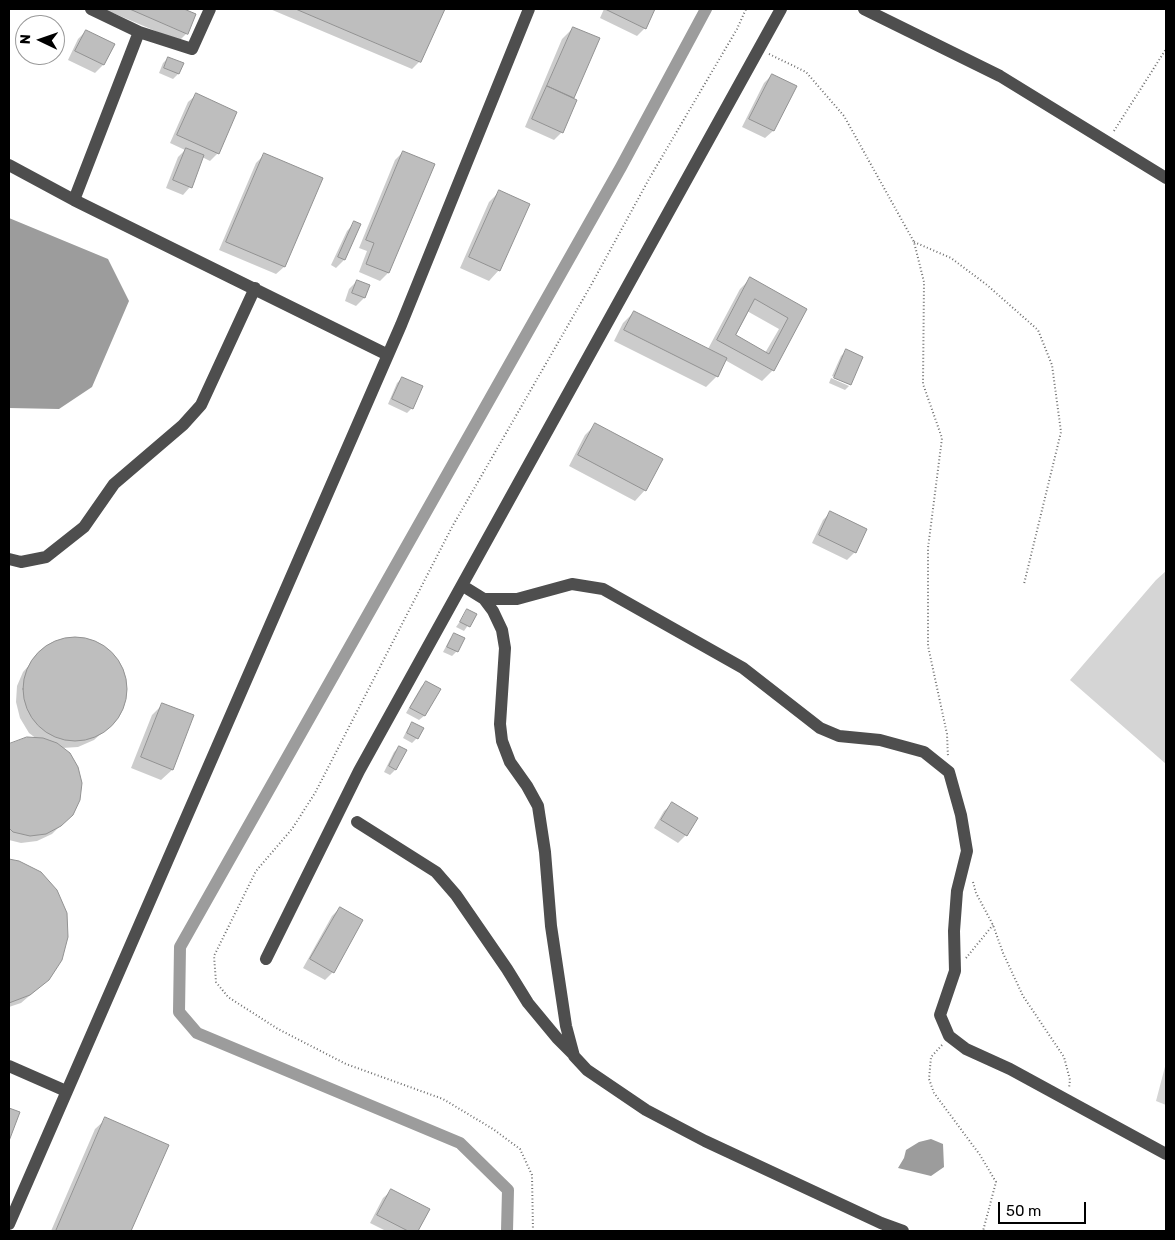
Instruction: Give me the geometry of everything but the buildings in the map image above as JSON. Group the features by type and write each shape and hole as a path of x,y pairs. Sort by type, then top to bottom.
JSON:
{"street":[{"path":"91,9 139,32 192,50 210,9"},
{"path":"9,1224 388,355 529,9"},
{"path":"266,959 359,771 781,9"},
{"path":"864,9 1000,76 1166,178"},
{"path":"74,200 139,32"},
{"path":"9,166 388,355"},
{"path":"9,559 21,562 46,557 84,527 114,484 183,425 201,405 255,288"},
{"path":"484,599 517,599 572,584 604,589 743,668 820,728 839,736 880,740 924,752 949,772 961,815 967,851 957,891 954,931 955,971 940,1015 949,1036 966,1049 1010,1069 1166,1154"},
{"path":"463,586 484,599 493,611 502,630 506,648 500,724 502,741 510,762 538,806 545,852 551,926 566,1026 574,1056"},
{"path":"357,822 436,872 456,895 528,1003 586,1070 646,1110 705,1141 878,1227 903,1231"},
{"path":"9,1066 66,1091"}],"path":[{"path":"533,1231 532,1175 520,1149 493,1129 443,1099 346,1064 278,1029 228,997 216,982 214,956 256,871 292,829 315,793 452,528 590,287 649,179 737,29 746,9"},
{"path":"758,49 806,72 844,116 914,242 924,282 923,384 942,438 928,548 928,646 947,734 949,772"},
{"path":"1107,142 1166,49"},
{"path":"914,242 951,258 987,285 1038,330 1052,365 1061,432 1024,584"},
{"path":"965,857 976,893 993,925 1003,953 1023,996 1064,1057 1070,1080 1066,1100"},
{"path":"955,971 993,925"},
{"path":"949,1036 931,1057 929,1078 934,1093 980,1154 996,1182 983,1231"}],"shaded area":[{"path":"9,218 108,259 129,301 92,387 59,409 9,408"},
{"path":"1166,571 1166,764 1070,680 1156,580"},
{"path":"1166,1063 1166,1105 1156,1101"},
{"path":"931,1139 943,1144 944,1167 931,1176 898,1168 906,1150 919,1142"}],"waterway":[{"path":"507,1231 508,1190 460,1143 197,1033 179,1012 180,947 621,167 706,9"}]}
